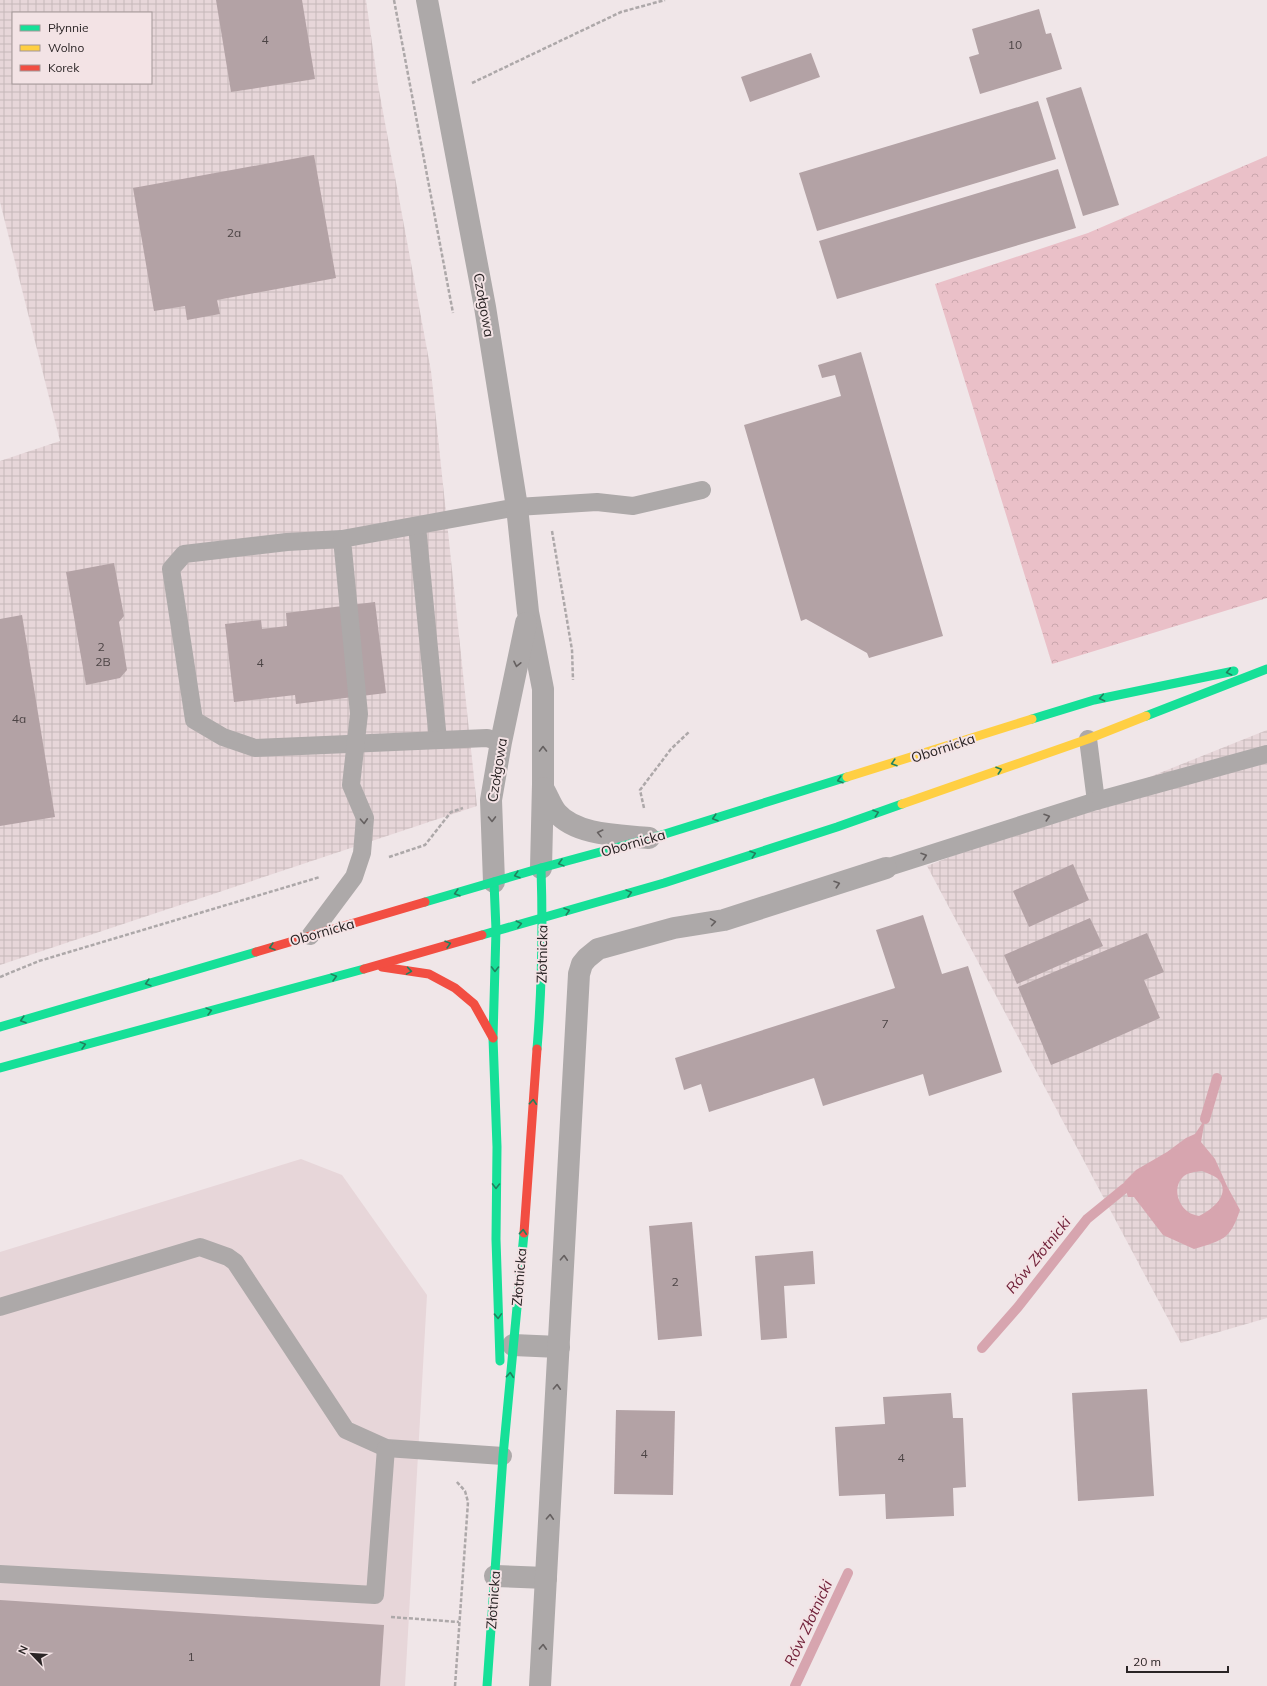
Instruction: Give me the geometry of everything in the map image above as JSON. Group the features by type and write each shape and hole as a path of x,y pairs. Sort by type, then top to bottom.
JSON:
{"main road":[{"name":"Obornicka","path":"0,1026 541,868 652,838 1094,700 1267,664"},
{"path":"0,1068 370,967 496,930 543,919 591,903 664,884 837,827 1088,739 1267,669"},
{"name":"Złotnicka","path":"488,1686 503,1456 520,1270 542,987 543,919 541,868"},
{"name":"Czołgowa","path":"494,882 496,930 493,1038 497,1147 496,1239 503,1456"},
{"path":"370,967 391,968 429,974 455,988 474,1004 493,1038"}],"street":[{"name":"Czołgowa","path":"427,0 485,307 517,507 528,612 543,689 541,868"},
{"name":"Czołgowa","path":"494,882 491,800 501,742 528,612"},
{"path":"543,788 557,813 569,822 603,834 652,838"},
{"path":"540,1686 560,1347 579,982 582,964 598,949 674,928 724,920 886,868"},
{"path":"513,1345 560,1347"},
{"path":"495,1576 546,1578"}],"lane":[{"path":"501,742 487,738 356,745 255,748 223,737 194,720 171,569 184,554 287,542 342,539 517,507 597,502 633,506 702,490"},
{"path":"417,526 438,740"},
{"path":"310,936 354,877 362,853 365,818 351,785 359,714 342,539"},
{"path":"1088,739 1096,801"},
{"path":"886,868 1096,801 1267,754"},
{"path":"0,1306 200,1247 228,1257 235,1262 346,1430 386,1448 503,1456"},
{"path":"0,1574 375,1596 386,1448"}],"path":[{"path":"394,0 453,313"},
{"path":"446,95 621,12 665,0"},
{"path":"548,505 572,650 572,687"},
{"path":"637,810 644,808 640,790 671,749 689,732"},
{"path":"385,858 425,845 451,812 469,806"},
{"path":"0,977 38,961 324,876"},
{"path":"450,1478 462,1487 468,1502 454,1686"},
{"path":"391,1617 459,1622"}],"shaded area":[{"path":"0,0 366,0 378,85 431,371 477,806 0,965 0,461 60,441 0,202"},
{"path":"1267,730 1267,1318 1181,1343 927,866"},
{"path":"1205,1119 1201,1142 1215,1159 1240,1210 1229,1233 1219,1241 1194,1249 1163,1235 1134,1197 1128,1197 1124,1182 1136,1170 1167,1152 1186,1138 1195,1134","holes":["1202,1171 1217,1178 1223,1189 1222,1195 1215,1205 1210,1210 1199,1216 1188,1212 1184,1208 1179,1200 1177,1191 1179,1182 1182,1178 1189,1173"]},
{"path":"301,1159 342,1175 427,1295 405,1686 0,1686 0,1252"}],"green space":[{"path":"1267,156 1267,598 1052,664 935,284 1088,233"}],"building":[{"path":"216,0 302,0 315,79 231,92"},
{"path":"1039,9 1046,34 1051,33 1062,69 980,94 969,57 979,54 972,29"},
{"path":"811,53 820,77 750,102 741,77"},
{"path":"1081,87 1119,205 1083,216 1046,98"},
{"path":"1038,101 1056,159 817,231 799,173"},
{"path":"314,155 336,278 217,300 220,314 187,320 185,306 154,311 133,188"},
{"path":"1058,169 1076,228 837,299 819,241"},
{"path":"861,352 943,636 869,658 867,653 806,619 801,621 744,425 841,396 835,375 822,378 818,365"},
{"path":"114,563 124,616 119,622 127,670 120,678 86,685 66,572"},
{"path":"375,602 386,693 296,704 295,695 234,702 225,624 261,620 262,629 287,626 286,613"},
{"path":"22,615 55,817 0,826 0,619"},
{"path":"1073,864 1089,900 1029,927 1013,891"},
{"path":"923,915 942,974 968,966 1002,1072 929,1096 923,1074 823,1106 814,1078 709,1112 701,1084 684,1090 675,1058 895,988 876,930"},
{"path":"1090,918 1103,946 1017,984 1004,955"},
{"path":"1147,933 1164,972 1144,980 1160,1018 1051,1065 1018,987"},
{"path":"692,1222 702,1336 658,1340 649,1226"},
{"path":"813,1251 815,1284 784,1286 787,1338 761,1340 755,1256"},
{"path":"1147,1389 1154,1496 1078,1501 1072,1393"},
{"path":"951,1393 953,1418 963,1418 966,1487 953,1488 954,1516 886,1519 885,1494 839,1496 835,1427 885,1424 883,1397"},
{"path":"616,1410 675,1411 673,1495 614,1494"},
{"path":"0,1600 384,1625 380,1686 0,1686"}],"waterway":[{"name":"Rów Złotnicki","path":"1205,1119 1217,1078"},
{"name":"Rów Złotnicki","path":"982,1348 1018,1307 1087,1219 1125,1188"},
{"name":"Rów Złotnicki","path":"795,1686 848,1573"}],"traffic: fast":[{"path":"1146,716 1267,669"},
{"path":"1032,719 1094,700 1234,671"},
{"path":"425,902 541,868 652,838 847,777"},
{"path":"482,935 664,883 837,827 902,804"},
{"path":"537,1049 542,958 541,868"},
{"path":"494,882 496,930 493,1038 497,1147 496,1239 500,1361"},
{"path":"0,1027 256,952"},
{"path":"0,1068 364,969"},
{"path":"487,1686 503,1456 524,1233"}],"traffic: slow":[{"path":"902,804 1088,739 1146,716"},
{"path":"847,777 1032,719"}],"traffic: jam":[{"path":"256,952 425,902"},
{"path":"364,969 482,935"},
{"path":"382,967 429,974 455,988 474,1004 493,1038"},
{"path":"524,1233 537,1049"}]}
